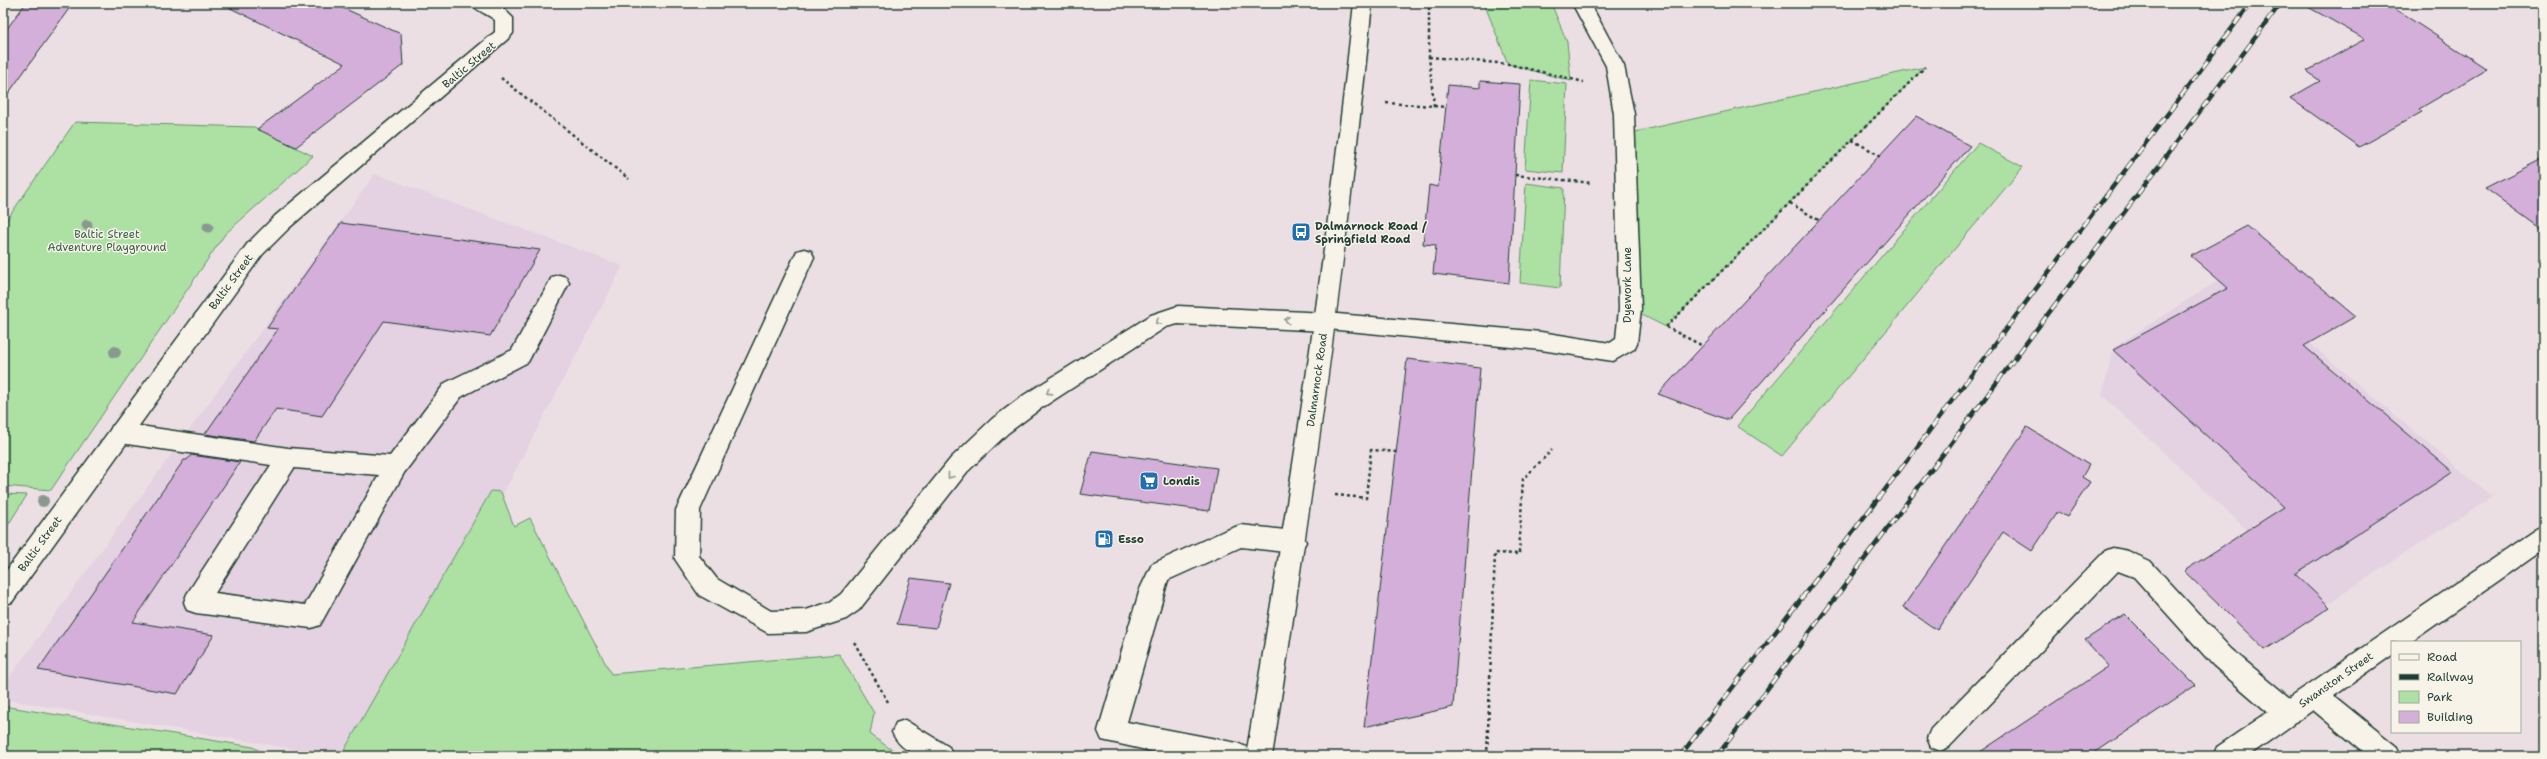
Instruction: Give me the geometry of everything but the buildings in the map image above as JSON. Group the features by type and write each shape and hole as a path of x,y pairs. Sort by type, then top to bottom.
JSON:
{"street":[{"name":"Baltic Street","path":"3,594 120,433 267,236 476,59 504,33 504,18 494,9 480,3"},
{"name":"Dalmarnock Road","path":"1259,756 1302,492 1326,322 1353,101 1363,3"},
{"name":"Dyework Lane","path":"837,611 850,602 959,465 1000,426 1032,402 1152,325 1178,315 1326,322 1541,341 1613,352 1626,343 1630,309 1625,186 1624,114 1615,66 1610,54 1581,3"},
{"path":"804,257 688,510 687,559 708,587 768,622 806,621 837,611"},
{"path":"288,458 196,602 311,617 396,466 453,390 520,356 559,282"},
{"path":"120,433 288,458 396,466"},
{"path":"1237,756 1112,731 1152,589 1160,572 1232,538 1241,536 1294,542"},
{"name":"Swanston Street","path":"2392,641 2544,536"},
{"path":"1940,738 2113,559 2128,562 2142,570 2222,657 2288,713"},
{"name":"Swanston Street","path":"2226,756 2391,642"},
{"path":"2314,695 2388,756"},
{"path":"906,732 940,756"}],"path":[{"path":"1429,3 1429,57 1434,106"},
{"path":"1429,57 1508,64 1571,81 1619,86"},
{"path":"476,59 629,179"},
{"path":"1666,327 1925,67"},
{"path":"1353,101 1446,107"},
{"path":"1852,140 1881,156"},
{"path":"1515,175 1625,186"},
{"path":"1790,203 1820,221"},
{"path":"1630,309 1703,346"},
{"path":"1302,492 1366,498 1371,450 1396,452"},
{"path":"1488,756 1494,553 1519,554 1523,479 1552,450"},
{"path":"837,611 906,732"}],"shaded area":[{"path":"375,174 623,266 365,756 334,756 3,699 3,686"},
{"path":"2228,274 2492,497 2327,604 2102,395 2114,347"}],"green space":[{"path":"1484,3 1551,3 1567,42 1571,81 1508,64"},
{"path":"1925,67 1666,327 1630,309 1626,134"},
{"path":"1531,80 1567,84 1563,173 1525,169"},
{"name":"Baltic Street Adventure Playground","path":"75,122 254,127 313,156 225,234 51,490 3,486 3,225"},
{"path":"1978,143 2023,167 1782,456 1737,426"},
{"path":"1526,183 1564,188 1560,288 1520,283"},
{"path":"491,491 501,492 514,526 530,518 611,674 839,654 874,713 870,734 889,748 906,756 341,756"},
{"path":"3,494 27,495 3,533"},
{"path":"3,706 253,747 268,756 3,756"}],"railway":[{"path":"1680,756 1881,495 2251,3"},
{"path":"1717,756 2281,3"}],"place":[{"name":"Dalmarnock Road / Springfield Road","path":"1301,232"},
{"name":"Londis","path":"1149,481"},
{"name":"Esso","path":"1104,539"}]}
